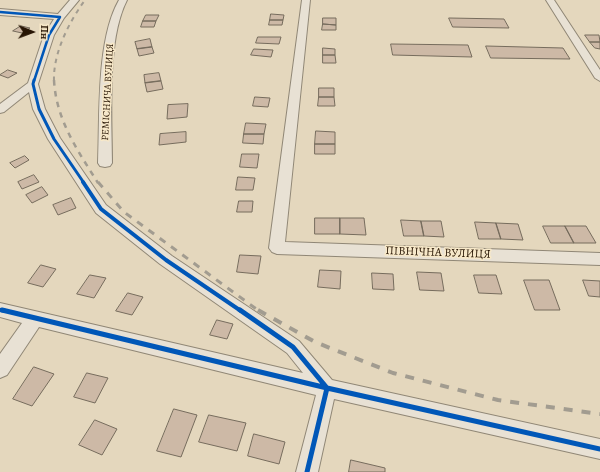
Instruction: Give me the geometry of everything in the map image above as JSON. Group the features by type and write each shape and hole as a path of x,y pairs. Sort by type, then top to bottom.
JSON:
{"street":[{"path":"75,0 60,17 49,35 33,84 39,109 54,139 101,209 166,260 294,347 327,388"},
{"name":"РЕМІСНИЧА ВУЛИЦЯ","path":"105,163 106,91 110,42 116,13 123,0"},
{"name":"ПІВНІЧНА ВУЛИЦЯ","path":"306,0 277,248 600,259"},
{"path":"550,0 600,78"},
{"path":"0,12 60,17"},
{"path":"0,110 33,84"},
{"path":"0,310 327,388 600,449"},
{"path":"0,369 35,319"},
{"path":"307,472 327,388"}],"building":[{"path":"271,14 284,15 283,20 270,20"},
{"path":"146,15 159,15 156,21 143,21"},
{"path":"323,18 336,18 336,25 323,24"},
{"path":"449,18 504,19 509,28 453,27"},
{"path":"270,20 283,20 282,25 269,25"},
{"path":"143,21 156,21 154,27 141,27"},
{"path":"323,24 336,25 336,30 322,30"},
{"path":"21,26 30,28 22,33 13,31"},
{"path":"585,35 599,35 600,42 590,42"},
{"path":"258,37 281,37 279,44 256,43"},
{"path":"150,39 152,47 137,49 135,42"},
{"path":"590,42 600,42 600,49 595,48"},
{"path":"391,44 468,45 472,57 393,55"},
{"path":"486,46 563,48 570,59 491,58"},
{"path":"152,47 154,53 139,56 137,49"},
{"path":"323,48 335,49 335,55 323,55"},
{"path":"254,49 273,50 271,57 251,55"},
{"path":"323,55 335,55 336,63 323,63"},
{"path":"8,70 17,73 8,78 0,75"},
{"path":"159,73 161,81 145,83 144,75"},
{"path":"161,81 163,89 147,92 145,83"},
{"path":"319,88 334,88 334,97 319,97"},
{"path":"255,97 270,98 268,107 253,106"},
{"path":"319,97 334,97 335,106 318,106"},
{"path":"188,104 187,117 167,119 168,105"},
{"path":"246,123 266,124 264,134 244,134"},
{"path":"316,131 335,132 335,144 315,144"},
{"path":"186,132 186,142 159,145 160,134"},
{"path":"244,134 264,134 263,144 243,143"},
{"path":"315,144 335,144 335,154 315,154"},
{"path":"242,154 259,154 257,168 240,167"},
{"path":"25,156 29,160 15,168 10,163"},
{"path":"34,175 39,182 22,189 18,182"},
{"path":"238,177 255,178 253,190 236,190"},
{"path":"42,187 48,195 32,203 26,195"},
{"path":"71,198 76,208 58,215 53,205"},
{"path":"239,201 253,201 252,212 237,212"},
{"path":"315,218 340,218 340,234 315,234"},
{"path":"340,218 364,218 366,235 340,234"},
{"path":"401,220 421,221 424,236 404,236"},
{"path":"421,221 441,221 444,237 424,236"},
{"path":"475,222 496,223 501,239 479,239"},
{"path":"496,223 518,224 523,240 501,239"},
{"path":"543,226 565,226 574,243 551,243"},
{"path":"565,226 586,226 596,243 574,243"},
{"path":"240,255 261,256 258,274 237,272"},
{"path":"41,265 56,269 43,287 28,283"},
{"path":"320,270 341,271 340,289 318,287"},
{"path":"417,272 441,273 444,291 420,290"},
{"path":"372,273 393,274 394,290 373,289"},
{"path":"90,275 106,278 94,298 77,294"},
{"path":"474,275 496,275 502,294 479,293"},
{"path":"524,280 549,280 560,310 535,310"},
{"path":"583,280 600,281 600,297 589,296"},
{"path":"128,293 143,297 132,315 116,311"},
{"path":"217,320 233,324 227,339 210,335"},
{"path":"34,367 54,374 32,406 13,399"},
{"path":"87,373 108,378 95,403 74,397"},
{"path":"174,409 197,415 181,457 157,451"},
{"path":"209,415 246,423 237,451 199,442"},
{"path":"95,420 117,429 102,455 79,445"},
{"path":"254,434 285,442 279,464 248,456"},
{"path":"351,460 385,468 385,472 349,472"}],"railway":[{"path":"54,80 56,60 63,38 73,18 85,0"},
{"path":"54,80 59,108 69,134 98,183"},
{"path":"98,182 124,212 259,311"},
{"path":"258,310 315,342 393,373 498,400 600,414"}],"cycle path":[{"path":"0,12 60,17 49,35 33,84 39,109 54,139 101,209 166,260 293,347 327,388 307,472"},
{"path":"0,310 327,388 600,449"}]}
